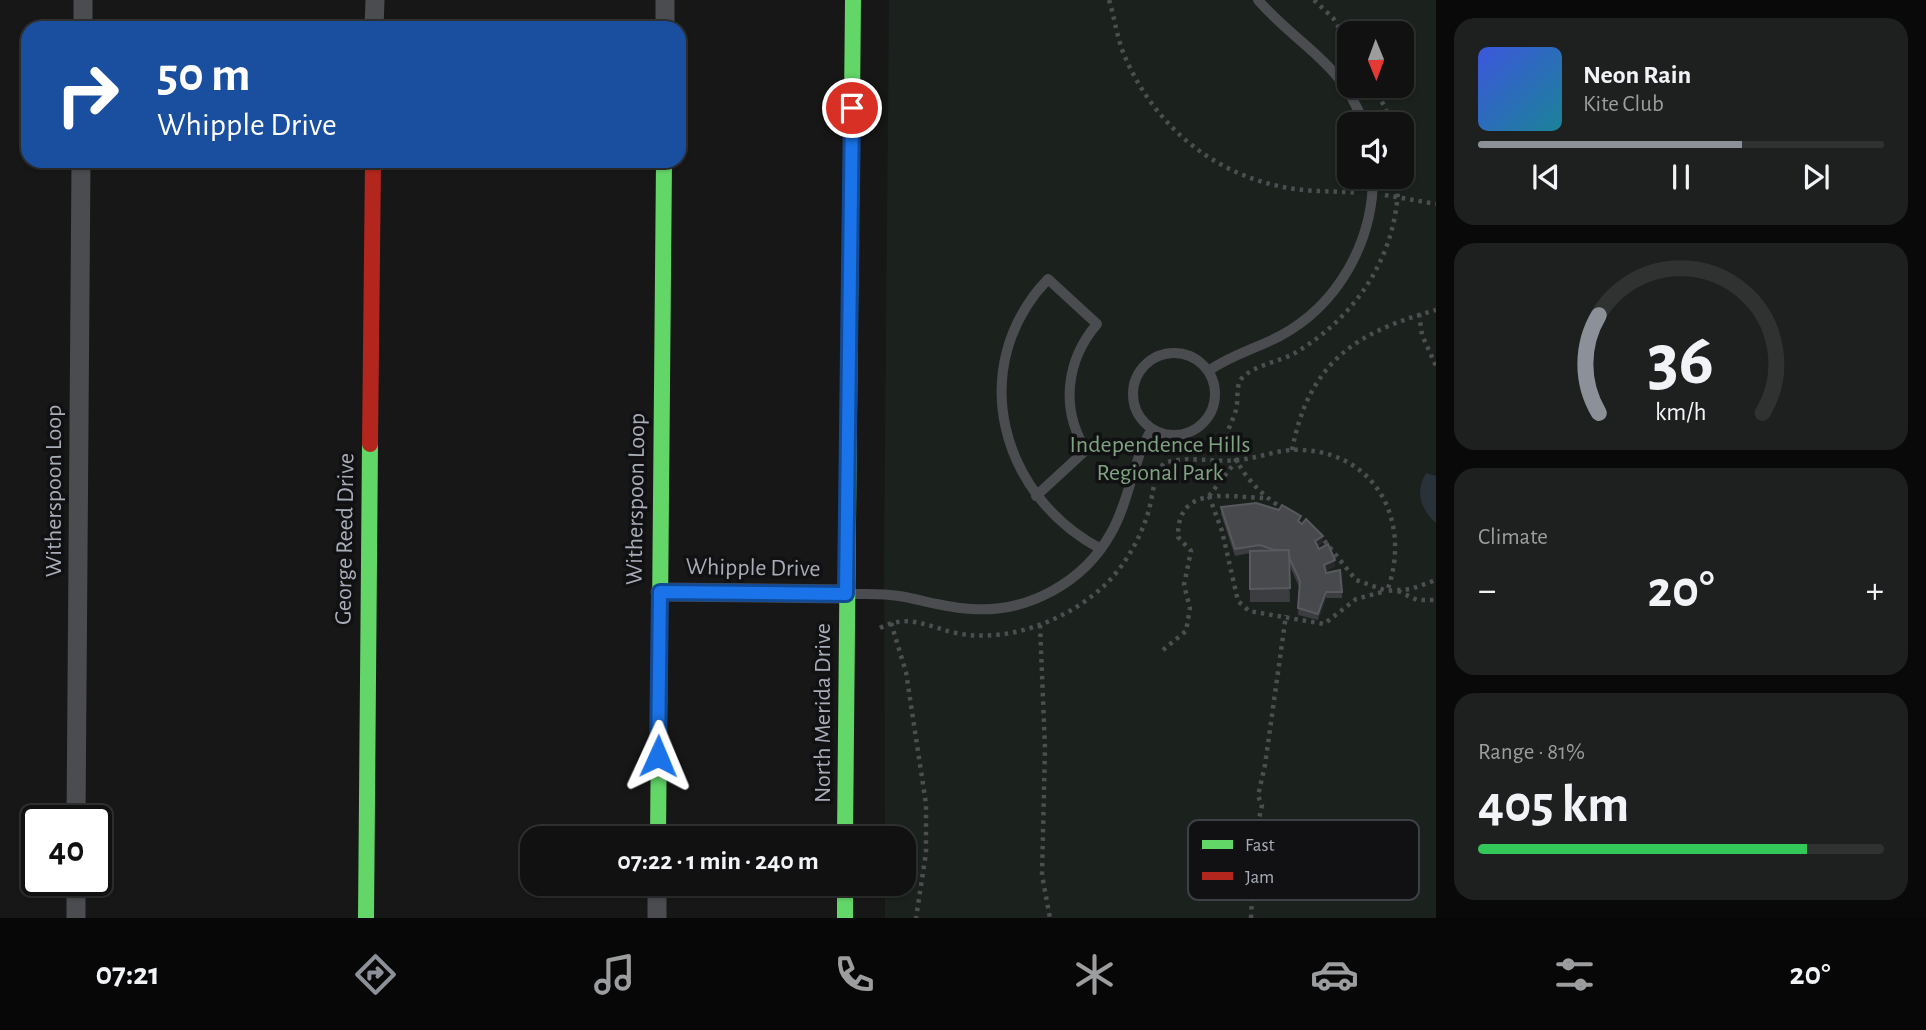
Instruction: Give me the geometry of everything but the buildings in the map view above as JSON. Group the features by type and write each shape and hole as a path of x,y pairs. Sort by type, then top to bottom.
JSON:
{"street":[{"path":"82,21 83,0"},
{"path":"374,21 375,0"},
{"path":"665,0 665,21"},
{"name":"North Merida Drive","path":"845,826 853,0"},
{"name":"Witherspoon Loop","path":"76,805 81,168"},
{"name":"George Reed Drive","path":"366,918 373,168"},
{"name":"Witherspoon Loop","path":"658,826 664,168"},
{"name":"Whipple Drive","path":"660,592 846,594"},
{"path":"76,896 76,918"},
{"path":"657,896 657,918"},
{"path":"845,896 845,918"}],"lane":[{"path":"1258,0 1334,70 1359,112"},
{"path":"1208,371 1238,352 1280,336 1303,321 1330,296 1346,274 1362,242 1372,189"},
{"path":"1036,496 1086,450 1071,415 1070,384 1077,355 1097,324 1048,279 1030,300 1014,329 1003,378 1003,411 1009,443 1022,474 1036,496 1065,527 1101,549"},
{"path":"1178,354 1194,358 1208,371 1215,399 1203,424 1177,435 1152,429 1140,417 1133,402 1134,383 1144,365 1162,355 1178,354"},
{"path":"846,594 896,595 971,609 1010,607 1060,587 1084,568 1101,549 1119,518 1138,457 1152,429"}],"path":[{"path":"1109,0 1124,55 1143,91 1166,122 1200,153 1242,176 1268,184 1318,192 1408,197 1436,204"},
{"path":"1314,0 1337,24"},
{"path":"1292,450 1307,402 1335,361 1374,331 1402,318 1436,310"},
{"path":"1419,314 1422,335 1436,366"},
{"path":"880,628 891,622 918,620 958,634 974,635 1006,633 1040,625 1087,600 1119,569 1142,531 1159,469 1164,463 1211,458 1237,460 1292,450 1321,452 1340,458 1361,472 1379,490 1391,513 1397,547 1387,591"},
{"path":"1209,496 1237,460"},
{"path":"1237,460 1265,498 1295,515"},
{"path":"1209,496 1222,531 1238,601 1249,611 1286,615 1324,624 1356,599 1436,580"},
{"path":"1163,650 1186,631 1189,617 1184,585 1191,551 1178,537 1177,526 1190,502 1209,496 1265,498"},
{"path":"1312,528 1356,580 1387,591"},
{"path":"1397,591 1412,598 1436,600"},
{"path":"1259,820 1262,805 1258,796 1286,615"},
{"path":"891,622 906,672 926,804 926,853 916,918"},
{"path":"1040,625 1045,748 1042,875 1050,918"},
{"path":"1251,918 1252,900"}],"green space":[{"name":"Independence Hills Regional Park","path":"889,0 1436,0 1436,918 885,918 885,896 916,896 916,826 885,826 884,558"}],"shaded area":[{"path":"1426,473 1436,476 1436,523 1426,512 1421,499 1421,486"}],"traffic: fast":[{"path":"845,826 853,0"},
{"path":"658,826 664,168"},
{"path":"366,918 370,444"},
{"path":"845,896 845,918"}],"traffic: jam":[{"path":"370,444 373,168"}],"route":[{"path":"658,756 660,592 846,594 852,108"}]}
